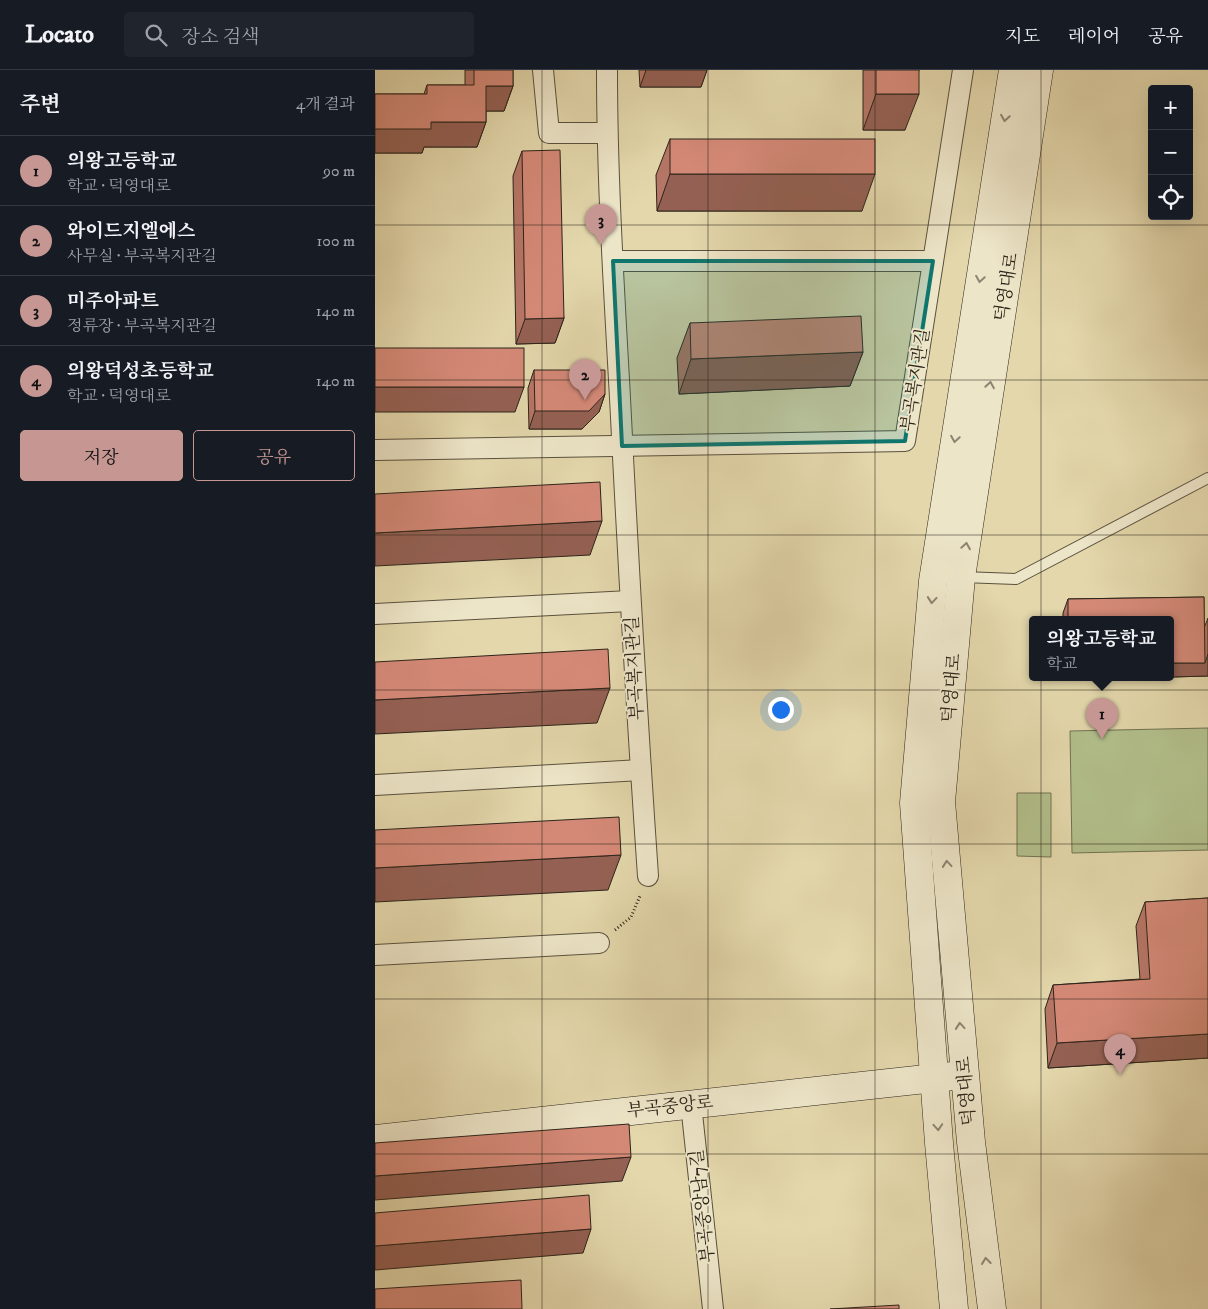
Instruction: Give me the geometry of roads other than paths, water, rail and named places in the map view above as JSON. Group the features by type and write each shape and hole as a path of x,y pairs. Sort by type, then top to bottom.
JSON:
{"street":[{"path":"543,70 549,133 607,133"},
{"name":"부곡복지관길","path":"607,70 607,133 622,446 648,876"},
{"name":"부곡복지관길","path":"622,446 905,441 963,70"},
{"name":"덕영대로","path":"954,1309 934,1078 914,803 933,581 1013,70"},
{"name":"덕영대로","path":"992,1309 971,1142 941,802 961,577 1039,70"},
{"path":"613,261 933,261"},
{"path":"375,450 622,446"},
{"path":"375,614 630,600"},
{"path":"375,784 641,770"},
{"path":"375,955 599,944"},
{"name":"부곡중앙로","path":"375,1139 965,1075"},
{"name":"부곡중앙남7길","path":"691,1104 713,1309"}],"lane":[{"path":"961,577 1016,579 1208,478"}],"place":[{"name":"미주아파트","path":"601,245"},
{"name":"와이드지엘에스","path":"585,400"},
{"name":"의왕고등학교","path":"1102,739"},
{"name":"의왕덕성초등학교","path":"1120,1075"}]}
